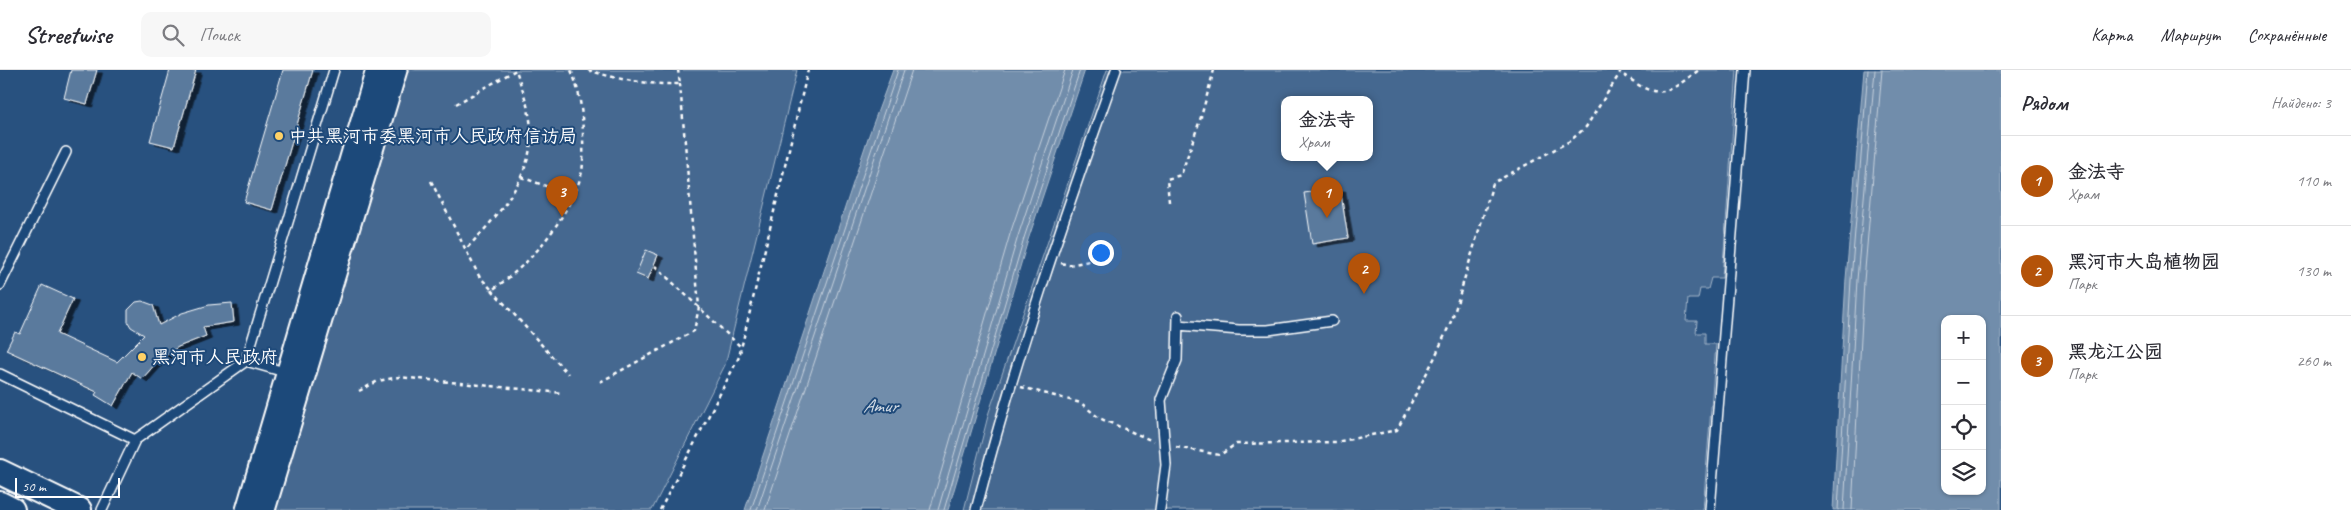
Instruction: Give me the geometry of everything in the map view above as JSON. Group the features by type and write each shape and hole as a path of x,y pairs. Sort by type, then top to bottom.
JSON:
{"main road":[{"path":"0,472 79,510"},
{"path":"0,504 12,510"}],"street":[{"path":"264,510 295,375 377,70"},
{"path":"247,510 295,375 396,70"}],"lane":[{"path":"102,510 135,440 246,361 334,70"},
{"path":"976,510 1009,385 1049,259 1116,70"},
{"path":"1710,510 1745,70"},
{"path":"0,285 66,152"},
{"path":"1160,510 1166,465 1161,400 1177,360 1178,321 1239,330 1268,330 1332,321"},
{"path":"246,361 295,375"},
{"path":"0,374 135,440"}],"path":[{"path":"456,104 516,70 528,105 531,138 521,177 512,193 488,225 465,249"},
{"path":"492,290 513,276 535,255 550,236 573,196 582,172 582,112 577,84 571,70"},
{"path":"588,70 619,80 680,84"},
{"path":"600,382 694,331 699,307 678,70"},
{"path":"660,510 739,357 808,70"},
{"path":"1169,202 1167,179 1181,176 1201,117 1214,70"},
{"path":"1009,385 1081,404 1099,418 1163,444 1220,455 1236,444 1336,442 1397,430 1434,359 1453,317 1493,183 1570,142 1586,127 1619,71 1645,89 1656,93 1667,92 1699,70"},
{"path":"521,177 573,196"},
{"path":"431,181 478,276 568,374"},
{"path":"1049,259 1069,265 1114,256"},
{"path":"655,266 742,347"},
{"path":"360,391 378,381 399,377 562,393"}],"shaded area":[{"path":"407,70 797,70 725,365 652,510 275,510"},
{"path":"1107,70 1737,70 1722,278 1711,278 1708,289 1700,289 1698,299 1688,299 1686,321 1697,321 1696,333 1705,333 1705,344 1716,344 1703,510 964,510 989,412"}],"water":[{"name":"Amur","path":"893,70 1085,70 1028,240 948,510 745,510 869,135"},
{"path":"1864,70 2001,70 2001,510 1833,510 1846,279"}],"building":[{"path":"71,70 97,70 87,104 64,98"},
{"path":"170,70 196,70 174,147 150,141"},
{"name":"中共黑河市委黑河市人民政府信访局","path":"283,70 313,70 272,210 244,202"},
{"path":"1340,188 1348,238 1312,244 1304,193"},
{"path":"646,250 658,255 648,279 636,274"},
{"path":"42,285 73,299 57,334 117,362 144,335 131,327 128,322 128,310 136,302 142,301 153,305 159,325 182,313 209,305 232,303 234,322 203,327 206,336 178,347 158,361 142,379 132,372 113,406 95,395 97,392 6,350 15,332 20,334"}],"place":[{"name":"中共黑河市委黑河市人民政府信访局","path":"279,136"},
{"name":"黑龙江公园","path":"562,217"},
{"name":"金法寺","path":"1327,218"},
{"name":"黑河市大岛植物园","path":"1364,294"},
{"name":"黑河市人民政府","path":"142,357"}]}
